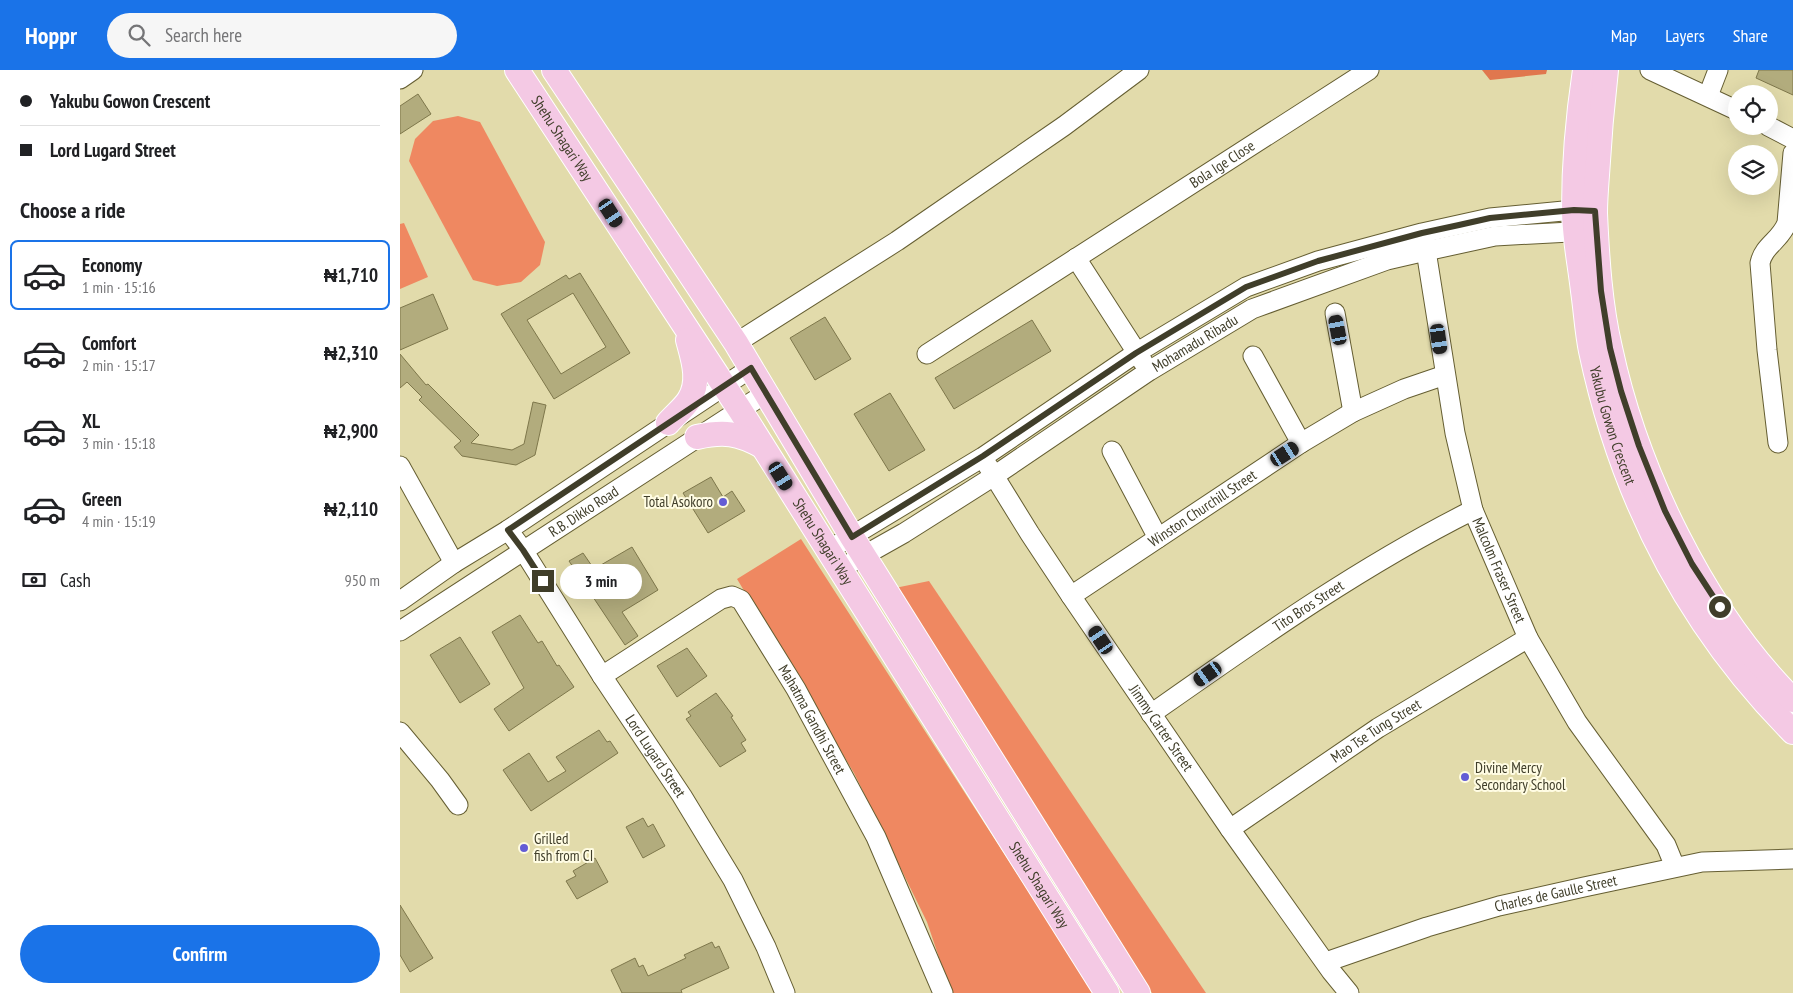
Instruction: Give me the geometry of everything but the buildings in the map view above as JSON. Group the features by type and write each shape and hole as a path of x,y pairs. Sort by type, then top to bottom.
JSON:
{"main road":[{"name":"Shehu Shagari Way","path":"517,70 740,410 1107,993"},
{"name":"Shehu Shagari Way","path":"554,70 736,343 858,546 1138,993"},
{"name":"Yakubu Gowon Crescent","path":"1586,70 1577,122 1585,221 1590,349 1617,448 1642,513 1674,576 1708,630 1739,673 1793,732"},
{"name":"Yakubu Gowon Crescent","path":"1606,70 1585,221 1601,291 1612,356 1621,391 1639,446 1665,511 1692,564 1756,658 1793,700"},
{"path":"668,423 688,402 694,390 696,380 694,361 683,324"},
{"path":"697,437 716,433 736,435 762,446"}],"street":[{"path":"400,79 413,70"},
{"path":"736,343 898,241 1064,126 1139,70"},
{"name":"Bola Ige Close","path":"927,354 1369,70"},
{"path":"1650,70 1728,106"},
{"path":"1708,96 1718,70"},
{"path":"1778,131 1793,139"},
{"path":"1778,443 1760,263 1762,253 1783,233 1787,223 1793,152"},
{"name":"Mohamadu Ribadu","path":"834,560 994,476 1149,371 1252,309 1387,260 1424,242 1490,218 1585,221"},
{"name":"Mohamadu Ribadu","path":"858,546 983,456 1136,353 1246,287 1318,261 1424,242"},
{"name":"Malcolm Fraser Street","path":"1424,242 1455,433 1473,510 1528,638 1577,722 1666,845 1675,867"},
{"path":"1076,258 1149,371"},
{"path":"1335,313 1354,412"},
{"path":"1253,356 1301,443"},
{"name":"R.B. Dikko Road","path":"400,601 454,563 508,530 751,368"},
{"name":"Winston Churchill Street","path":"1071,596 1301,443 1354,412 1404,389 1445,375"},
{"name":"R.B. Dikko Road","path":"400,631 766,393"},
{"path":"1112,451 1158,538"},
{"name":"Jimmy Carter Street","path":"983,456 1071,596 1151,714 1230,829 1349,993"},
{"path":"400,466 454,563"},
{"name":"Tito Bros Street","path":"1151,714 1250,644 1352,577 1432,530 1473,510"},
{"name":"Lord Lugard Street","path":"508,530 523,550 602,676 682,796 733,880 766,947 785,993"},
{"name":"Mahatma Gandhi Street","path":"602,676 721,599 732,596 741,600 796,689 876,837 944,993"},
{"name":"Mao Tse Tung Street","path":"1230,829 1378,728 1528,638"},
{"path":"400,732 458,805"},
{"name":"Charles de Gaulle Street","path":"1326,962 1427,927 1499,906 1675,867 1702,862 1793,859"}],"shaded area":[{"path":"1482,70 1547,70 1546,74 1490,80"},
{"path":"458,116 480,122 545,242 540,265 521,282 497,286 473,280 409,161 415,139 433,121"},
{"path":"404,223 428,277 400,289 400,224"},
{"path":"801,539 1094,993 951,993 927,922 854,773 737,579"},
{"path":"929,581 1206,993 1152,993 895,588"}],"place":[{"name":"Total Asokoro","path":"723,502"},
{"name":"Divine Mercy Secondary School","path":"1465,777"},
{"name":"Grilled fish from CI","path":"524,848"}],"route":[{"path":"543,581 508,530 751,368 852,537 983,456 1136,353 1246,287 1318,261 1422,233 1490,218 1574,210 1595,211 1601,291 1610,348 1621,391 1639,446 1665,511 1692,564 1720,607"}]}
